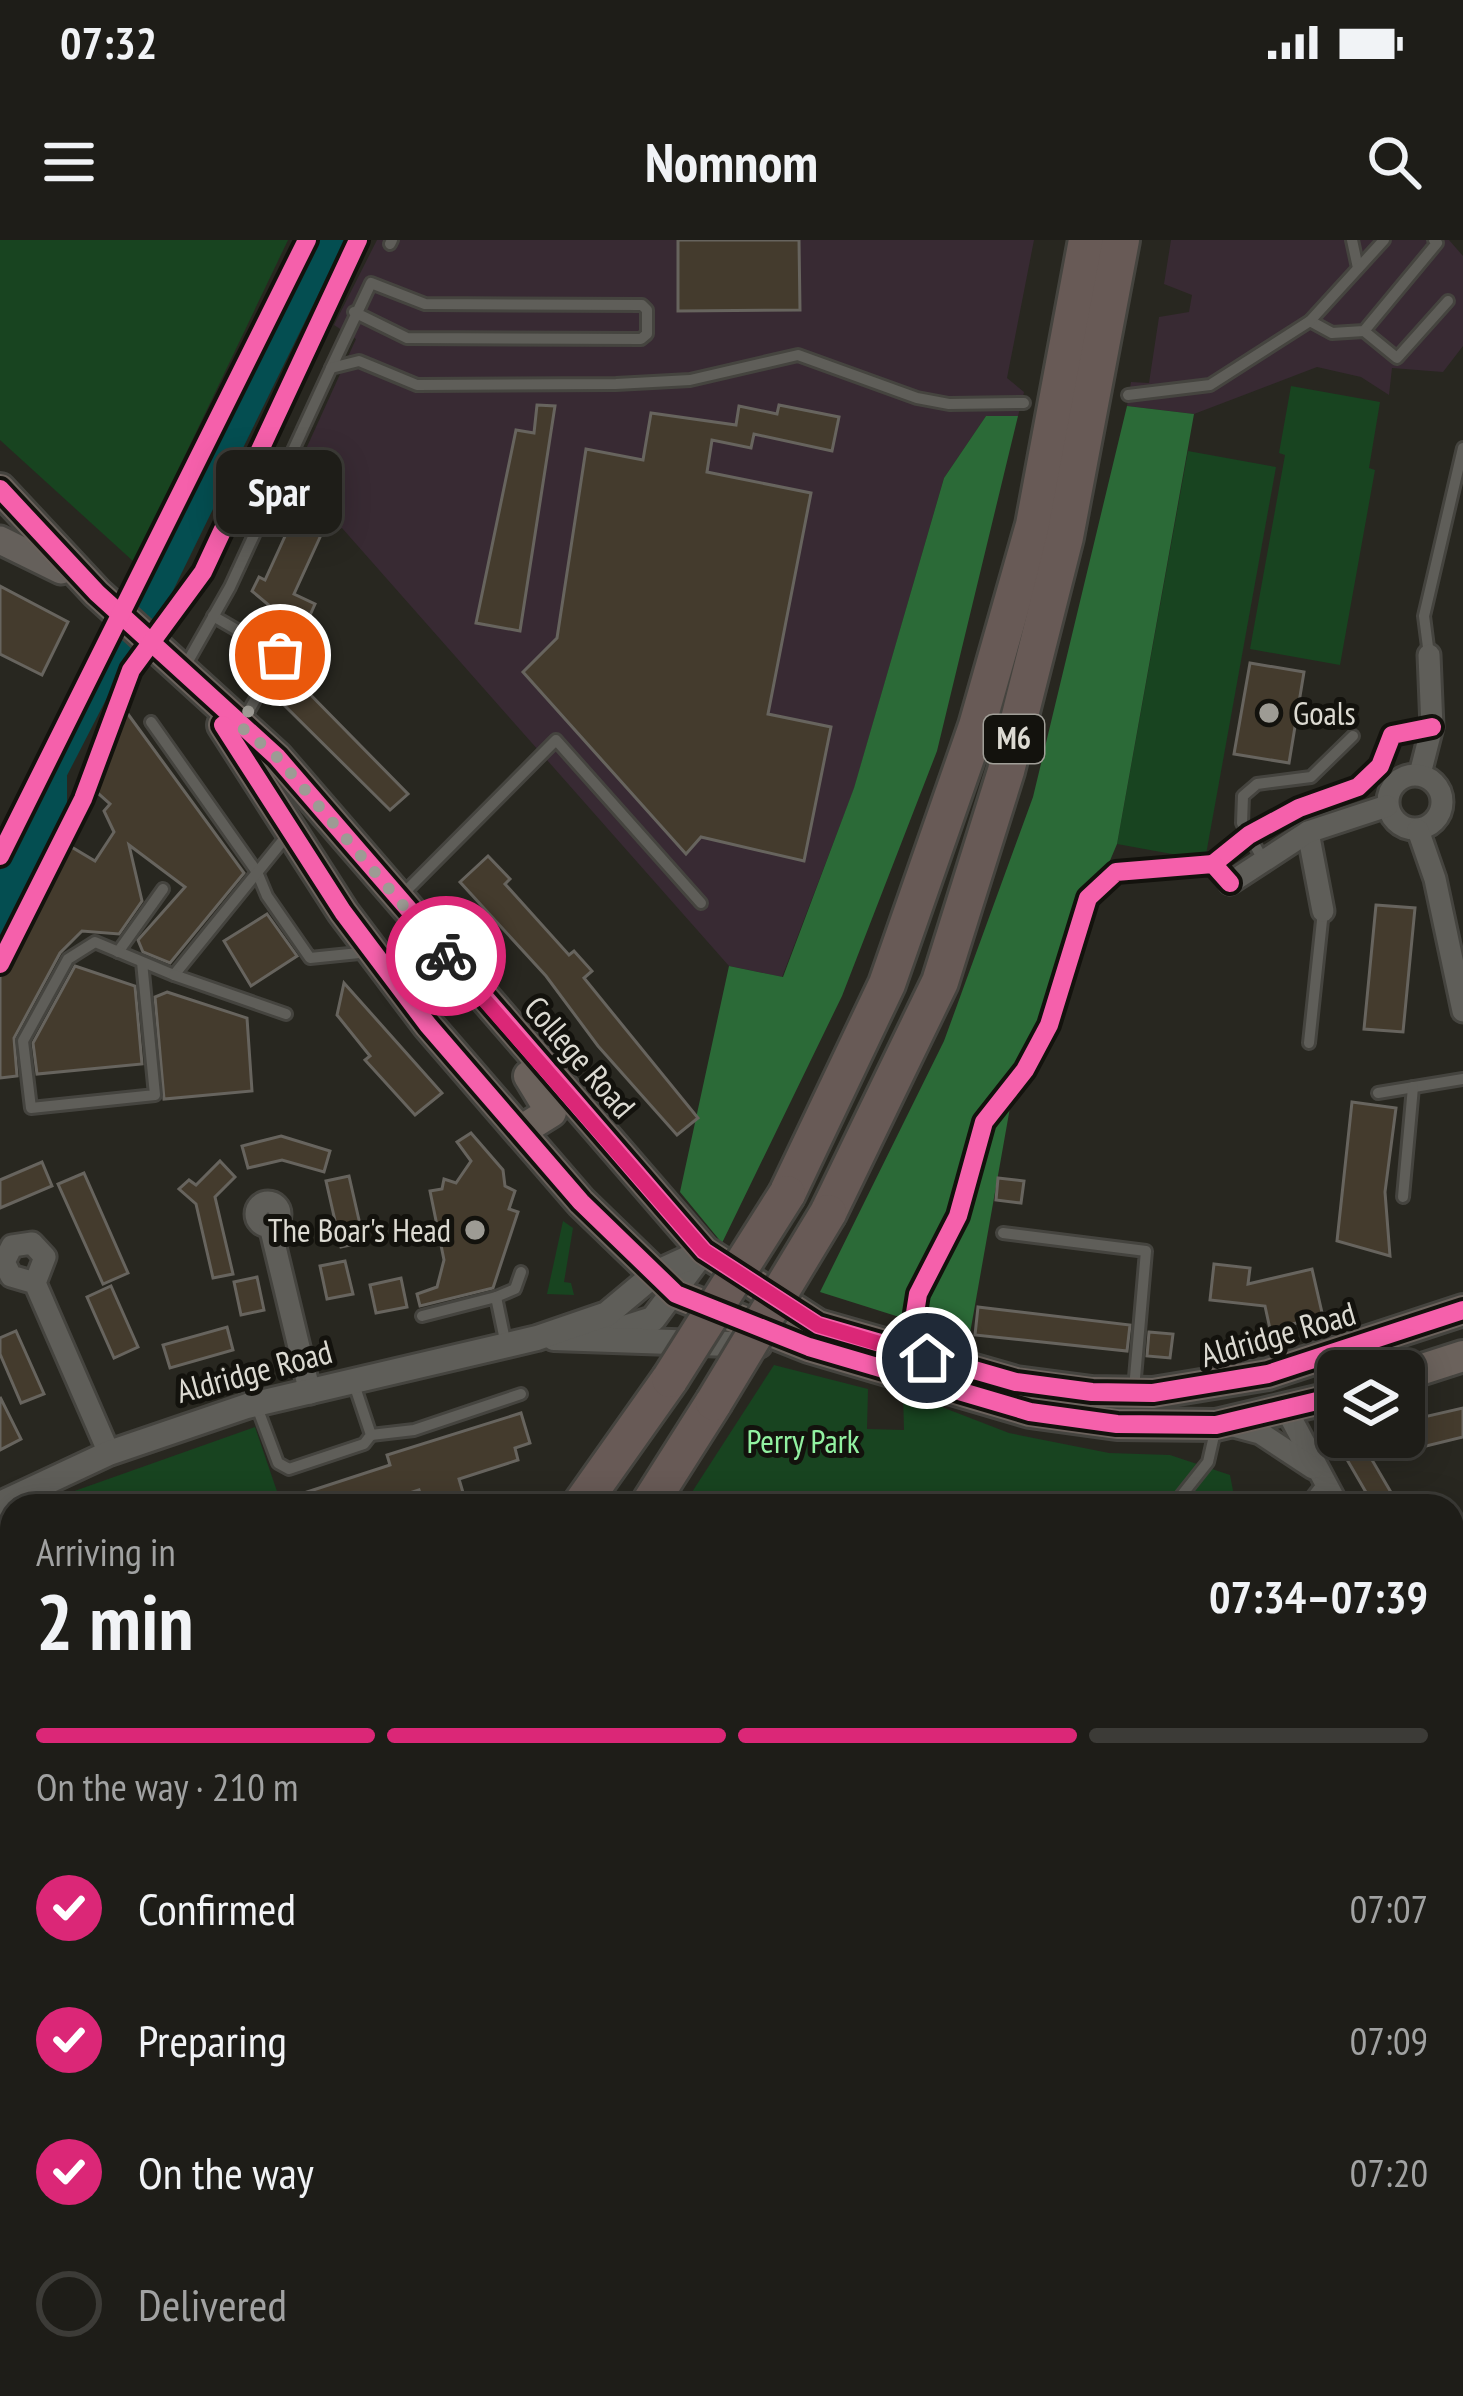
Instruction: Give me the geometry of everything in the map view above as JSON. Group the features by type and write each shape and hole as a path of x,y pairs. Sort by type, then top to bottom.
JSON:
{"highway":[{"name":"M6","path":"589,1494 670,1379 788,1194 887,984 977,726 1034,525 1088,240"},
{"name":"M6","path":"656,1494 829,1213 940,982 1006,771 1065,537 1121,240"}],"main road":[{"path":"0,489 108,603"},
{"path":"0,518 108,603"},
{"path":"0,540 62,570"},
{"name":"College Road","path":"108,603 208,699 277,757 704,1251"},
{"name":"College Road","path":"208,699 373,951 480,1099 522,1130 580,1202 666,1284"},
{"path":"450,962 551,1110 522,1130"},
{"name":"Aldridge Road","path":"704,1251 818,1325 1016,1382 1134,1393 1205,1388 1268,1374 1463,1310"},
{"name":"Aldridge Road","path":"666,1284 809,1347 1030,1412 1117,1424 1220,1425 1317,1401"},
{"path":"1425,1368 1463,1356"},
{"path":"1205,1388 1273,1397 1286,1409"}],"street":[{"path":"1420,775 1432,727 1429,655"},
{"path":"1420,775 1434,782 1442,796 1441,811 1432,824 1418,830 1398,824 1387,806 1396,782 1420,775"},
{"path":"1229,884 1309,832 1387,806"},
{"path":"1418,830 1436,879 1463,1011"},
{"path":"1309,832 1323,910"},
{"path":"270,1226 310,1393"},
{"name":"Aldridge Road","path":"32,1494 60,1485 109,1453 256,1404 537,1338 607,1314 666,1284 704,1251"},
{"path":"35,1283 109,1453"},
{"name":"Aldridge Road","path":"587,1339 653,1319 666,1284"},
{"name":"Aldridge Road","path":"537,1338 809,1347"},
{"path":"1286,1409 1330,1494"},
{"path":"1220,1425 1260,1432 1318,1476"}],"lane":[{"path":"1352,240 1358,268"},
{"path":"1128,395 1210,385 1310,321 1384,240"},
{"path":"1364,331 1437,243 1434,240"},
{"path":"175,668 213,616 353,312 371,283 425,304 642,305 647,310 647,334 640,340 407,338 353,312"},
{"path":"1310,321 1332,333 1364,331 1396,358 1448,301"},
{"path":"331,368 359,362 417,385 616,384 690,380 798,355 916,398 949,404 1024,403"},
{"path":"1429,655 1424,616 1463,448"},
{"path":"213,616 280,655 240,726"},
{"path":"151,722 257,872 267,896 310,958 373,951"},
{"path":"1264,861 1242,823 1244,796 1256,784 1311,777 1353,736"},
{"path":"398,898 556,740 701,903"},
{"path":"174,976 291,830"},
{"path":"118,952 163,889"},
{"path":"1309,1043 1323,910"},
{"path":"142,962 155,1095 31,1108 23,1041 68,959 95,942 142,962 174,976 286,1013"},
{"path":"1378,1093 1463,1079"},
{"path":"1402,1197 1413,1087"},
{"path":"1003,1233 1146,1251 1134,1393"},
{"path":"422,1316 515,1289 521,1272"},
{"path":"496,1297 506,1345"},
{"path":"353,1381 371,1435"},
{"path":"256,1404 278,1463 289,1469 364,1444 371,1435 414,1430 521,1394"},
{"path":"1182,1494 1208,1462 1220,1425"},
{"path":"1310,1494 1318,1476"}],"shaded area":[{"path":"377,240 1034,240 1007,378 1024,392 1018,416 986,416 944,478 854,789 782,977 729,966 342,528 326,537 276,515 356,339 334,325"},
{"path":"1171,240 1449,240 1463,256 1463,346 1443,372 1392,368 1389,395 1361,377 1317,367 1194,414 1127,406 1131,382 1149,383 1159,317 1189,312 1192,295 1164,284"}],"green space":[{"path":"0,240 288,240 134,562 0,440"},
{"path":"1291,386 1380,402 1369,468 1375,470 1340,665 1250,649 1285,455 1279,453"},
{"path":"1127,406 1194,414 1117,844 1087,915 1063,1016 1042,1058 1011,1102 969,1339 820,1292 944,1041 1033,797"},
{"path":"986,416 1018,416 937,751 842,996 722,1243 680,1192 729,966 783,977 854,788 944,478"},
{"path":"1188,451 1276,467 1205,860 1117,844"},
{"path":"563,1221 573,1228 564,1282 571,1283 574,1295 547,1294"},
{"name":"Perry Park","path":"774,1365 868,1389 867,1429 904,1430 903,1392 1009,1433 1109,1453 1170,1455 1230,1475 1234,1494 691,1494"},
{"path":"255,1427 278,1494 66,1494"}],"water":[{"path":"315,240 345,240 163,611 131,662 100,688 111,653"},
{"path":"67,749 67,815 0,954 0,870 48,771"}],"building":[{"path":"678,240 799,240 800,310 678,311"},
{"path":"537,405 555,406 520,631 476,623 516,430 534,433"},
{"path":"779,405 839,417 832,451 754,434 751,448 712,440 707,472 811,493 768,714 831,727 804,861 701,837 686,854 523,672 557,638 586,449 643,460 651,413 736,425 739,406 777,414"},
{"path":"292,521 321,535 294,594 315,604 302,633 252,591 259,577 265,580"},
{"path":"0,586 68,622 42,675 0,654"},
{"name":"Goals","path":"1250,663 1304,672 1289,763 1234,754"},
{"path":"298,682 408,794 390,810 280,701"},
{"path":"125,710 244,873 170,963 143,952 138,940 185,887 129,845 142,901 119,934 82,931 60,953 14,1038 17,1076 0,1078 0,976 63,842 95,861 114,832 104,811 110,804 90,786"},
{"path":"488,856 510,879 505,884 569,955 574,951 592,971 584,978 698,1118 677,1135 598,1046 546,976 460,882"},
{"path":"1376,905 1415,908 1403,1032 1364,1029"},
{"path":"267,914 297,956 251,986 224,941"},
{"path":"75,966 135,986 142,1064 37,1074 33,1043"},
{"path":"344,983 442,1093 415,1115 365,1060 370,1056 337,1015"},
{"path":"167,992 247,1018 252,1091 164,1099 155,997"},
{"path":"1352,1102 1396,1108 1385,1192 1390,1256 1337,1241"},
{"name":"The Boar's Head","path":"471,1133 503,1170 505,1186 515,1191 509,1209 518,1212 493,1288 420,1306 417,1294 437,1287 444,1260 430,1191 442,1189 444,1179 456,1183 471,1161 457,1142"},
{"path":"281,1136 330,1151 324,1172 282,1160 248,1168 242,1146"},
{"path":"220,1161 235,1177 215,1197 233,1274 213,1278 196,1204 179,1189 189,1180 196,1185"},
{"path":"42,1162 52,1186 0,1208 0,1180"},
{"path":"84,1173 128,1273 103,1284 58,1184"},
{"path":"349,1176 364,1242 341,1247 326,1181"},
{"path":"998,1178 1024,1181 1021,1203 996,1200"},
{"path":"345,1261 353,1294 327,1299 320,1266"},
{"path":"1214,1264 1250,1268 1248,1284 1312,1269 1323,1317 1270,1329 1265,1306 1210,1300"},
{"path":"257,1277 264,1310 241,1315 234,1282"},
{"path":"401,1278 407,1307 376,1313 370,1285"},
{"path":"111,1286 138,1347 114,1358 87,1297"},
{"path":"978,1307 1130,1325 1127,1351 975,1335"},
{"path":"227,1327 233,1350 170,1368 163,1345"},
{"path":"16,1331 44,1394 21,1403 0,1354 0,1338"},
{"path":"1149,1332 1173,1334 1170,1358 1147,1356"},
{"path":"0,1397 21,1439 0,1450"},
{"path":"1463,1408 1463,1437 1425,1446 1425,1417"},
{"path":"521,1413 530,1443 515,1448 518,1460 459,1479 463,1494 420,1494 419,1490 301,1494 390,1465 387,1455"},
{"path":"1346,1458 1371,1458 1392,1494 1367,1494"}],"waterway":[{"path":"57,772 111,667"}],"cycle path":[{"path":"0,856 307,240"},
{"path":"0,964 83,799 131,670 203,572 358,240"},
{"path":"0,489 97,593 277,757 704,1251 818,1325 1016,1382 1092,1392 1153,1393 1268,1374 1463,1310"},
{"path":"223,725 343,912 428,1025 581,1202 676,1294 809,1347 1030,1412 1117,1424 1216,1425 1317,1401"},
{"path":"1213,864 1249,835 1299,808 1358,787 1380,766 1392,735 1432,727"},
{"path":"909,1351 918,1294 958,1216 984,1122 1025,1070 1049,1025 1088,898 1116,872 1213,864 1230,883"}],"way so far":[{"path":"280,655 240,726 277,757 446,956"}],"place":[{"name":"Spar","path":"280,655"},
{"name":"Goals","path":"1269,713"},
{"name":"The Boar's Head","path":"475,1230"}],"route":[{"path":"446,956 704,1251 739,1279 818,1325 927,1358"}]}
